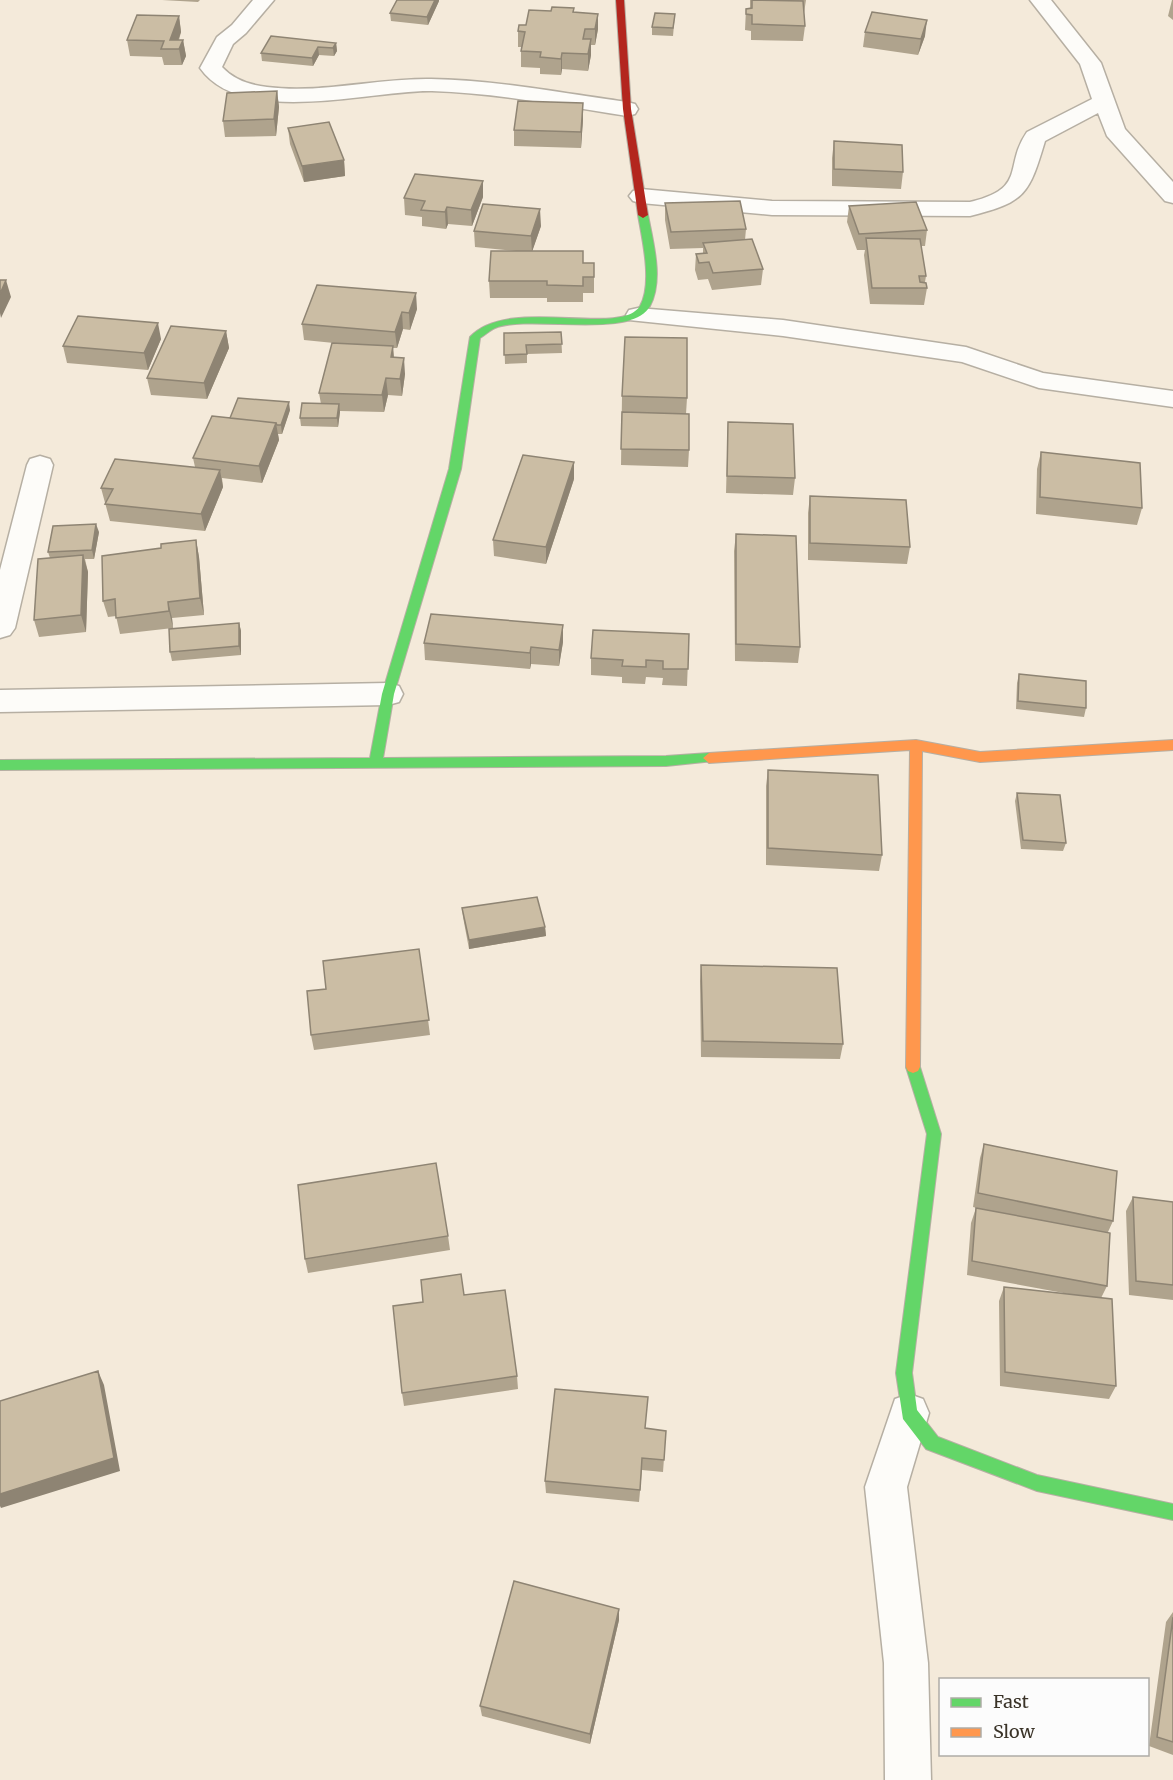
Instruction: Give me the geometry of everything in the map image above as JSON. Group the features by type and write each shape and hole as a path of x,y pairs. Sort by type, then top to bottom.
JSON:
{"street":[{"path":"264,0 239,29 224,41 211,68 225,81 250,91 287,95 429,85 479,88 627,109"},
{"path":"620,0 627,109 652,270 645,308 638,315"},
{"path":"1040,0 1090,63 1115,131 1173,196"},
{"path":"641,196 772,208 970,209 998,203 1017,190 1035,137 1105,101"},
{"path":"376,762 388,694 455,469 475,338 479,330 498,322 514,320 619,321 638,315 783,328 966,355 1039,380 1173,399"},
{"path":"0,628 40,465"},
{"path":"0,701 388,694"},
{"path":"908,1780 906,1663 886,1487 909,1413 904,1373 934,1134 913,1071 916,745"},
{"path":"0,765 666,761 916,745 980,757 1173,745"},
{"path":"909,1413 932,1443 966,1458 1037,1483 1173,1512"}],"building":[{"path":"397,0 435,0 427,17 390,13"},
{"path":"752,0 803,1 805,26 752,24 752,15 746,14 746,9 752,8"},
{"path":"552,7 574,8 573,12 598,14 595,29 585,29 583,39 591,39 588,54 562,53 561,59 540,57 541,52 521,51 525,32 518,31 519,25 526,25 529,10 551,11"},
{"path":"872,12 927,20 921,39 865,32"},
{"path":"655,13 675,14 673,28 652,27"},
{"path":"137,15 179,16 170,40 183,40 179,49 161,49 164,41 127,40"},
{"path":"271,36 336,43 333,48 318,47 312,58 261,53"},
{"path":"277,91 274,119 223,121 227,93"},
{"path":"518,101 583,103 581,132 514,130"},
{"path":"329,122 344,160 302,166 288,128"},
{"path":"834,141 902,145 903,172 834,169"},
{"path":"415,174 483,181 471,210 447,207 445,212 421,210 425,201 404,198"},
{"path":"740,201 746,229 671,232 665,203"},
{"path":"916,202 927,230 859,234 849,206"},
{"path":"483,204 540,209 531,236 474,231"},
{"path":"866,238 920,239 926,276 919,276 920,282 926,283 927,288 872,288"},
{"path":"752,239 763,269 713,273 709,262 699,263 696,254 707,253 703,243"},
{"path":"491,251 583,251 583,263 594,263 594,277 583,277 583,286 547,285 547,281 489,281"},
{"path":"0,280 6,280 0,294"},
{"path":"317,285 416,293 409,313 402,312 395,332 302,324"},
{"path":"78,316 158,323 144,353 63,346"},
{"path":"171,326 226,331 204,383 147,378"},
{"path":"561,332 562,344 526,345 527,354 504,355 504,333"},
{"path":"625,337 687,338 687,398 622,396"},
{"path":"332,343 393,346 391,357 404,358 400,379 386,378 382,395 319,393"},
{"path":"238,398 289,402 281,425 277,425 276,423 230,418"},
{"path":"302,403 339,404 337,418 300,418"},
{"path":"622,412 689,414 689,450 621,449"},
{"path":"212,416 276,423 259,466 193,458"},
{"path":"728,422 793,424 795,478 727,476"},
{"path":"1041,452 1140,463 1142,508 1040,497"},
{"path":"523,455 574,462 546,547 493,540"},
{"path":"115,459 220,470 201,514 105,504 113,489 101,488"},
{"path":"810,496 906,500 910,547 810,543"},
{"path":"96,524 92,550 48,552 53,526"},
{"path":"736,534 796,536 800,647 736,644"},
{"path":"196,540 200,598 168,602 169,611 116,618 115,599 103,601 102,556 161,548 161,544"},
{"path":"83,555 81,615 34,620 38,559"},
{"path":"431,614 563,625 559,650 531,647 530,653 424,643"},
{"path":"239,623 239,646 170,652 169,629"},
{"path":"593,630 689,634 688,669 663,669 663,661 646,660 646,667 622,666 623,660 591,658"},
{"path":"1019,674 1086,681 1086,708 1018,701"},
{"path":"768,770 878,775 882,855 768,848"},
{"path":"1017,793 1060,795 1066,843 1023,840"},
{"path":"537,897 545,927 469,940 462,908"},
{"path":"419,949 429,1020 311,1035 307,991 326,989 323,961"},
{"path":"701,965 837,968 843,1044 703,1041"},
{"path":"984,1144 1117,1171 1113,1221 978,1193"},
{"path":"436,1163 448,1236 305,1259 298,1185"},
{"path":"1133,1197 1173,1202 1173,1285 1136,1281"},
{"path":"976,1208 1110,1233 1107,1286 972,1261"},
{"path":"461,1274 464,1295 505,1290 517,1376 402,1393 393,1306 423,1302 421,1280"},
{"path":"1004,1287 1112,1299 1116,1386 1005,1372"},
{"path":"98,1371 114,1458 0,1494 0,1401"},
{"path":"555,1389 648,1397 645,1428 666,1431 664,1460 642,1458 640,1490 545,1481"},
{"path":"514,1581 619,1609 590,1734 480,1706"},
{"path":"1173,1617 1173,1742 1157,1737"}],"traffic: fast":[{"path":"376,762 388,694 455,469 475,337 490,326 512,321 617,321 635,316 645,306 651,272 643,215"},
{"path":"0,765 666,761 709,758"},
{"path":"913,1067 934,1134 904,1373 909,1413 932,1443 1037,1483 1173,1512"}],"traffic: slow":[{"path":"913,1067 916,745"},
{"path":"709,758 916,745 980,757 1173,745"}],"traffic: jam":[{"path":"620,0 627,109 643,215"}]}
